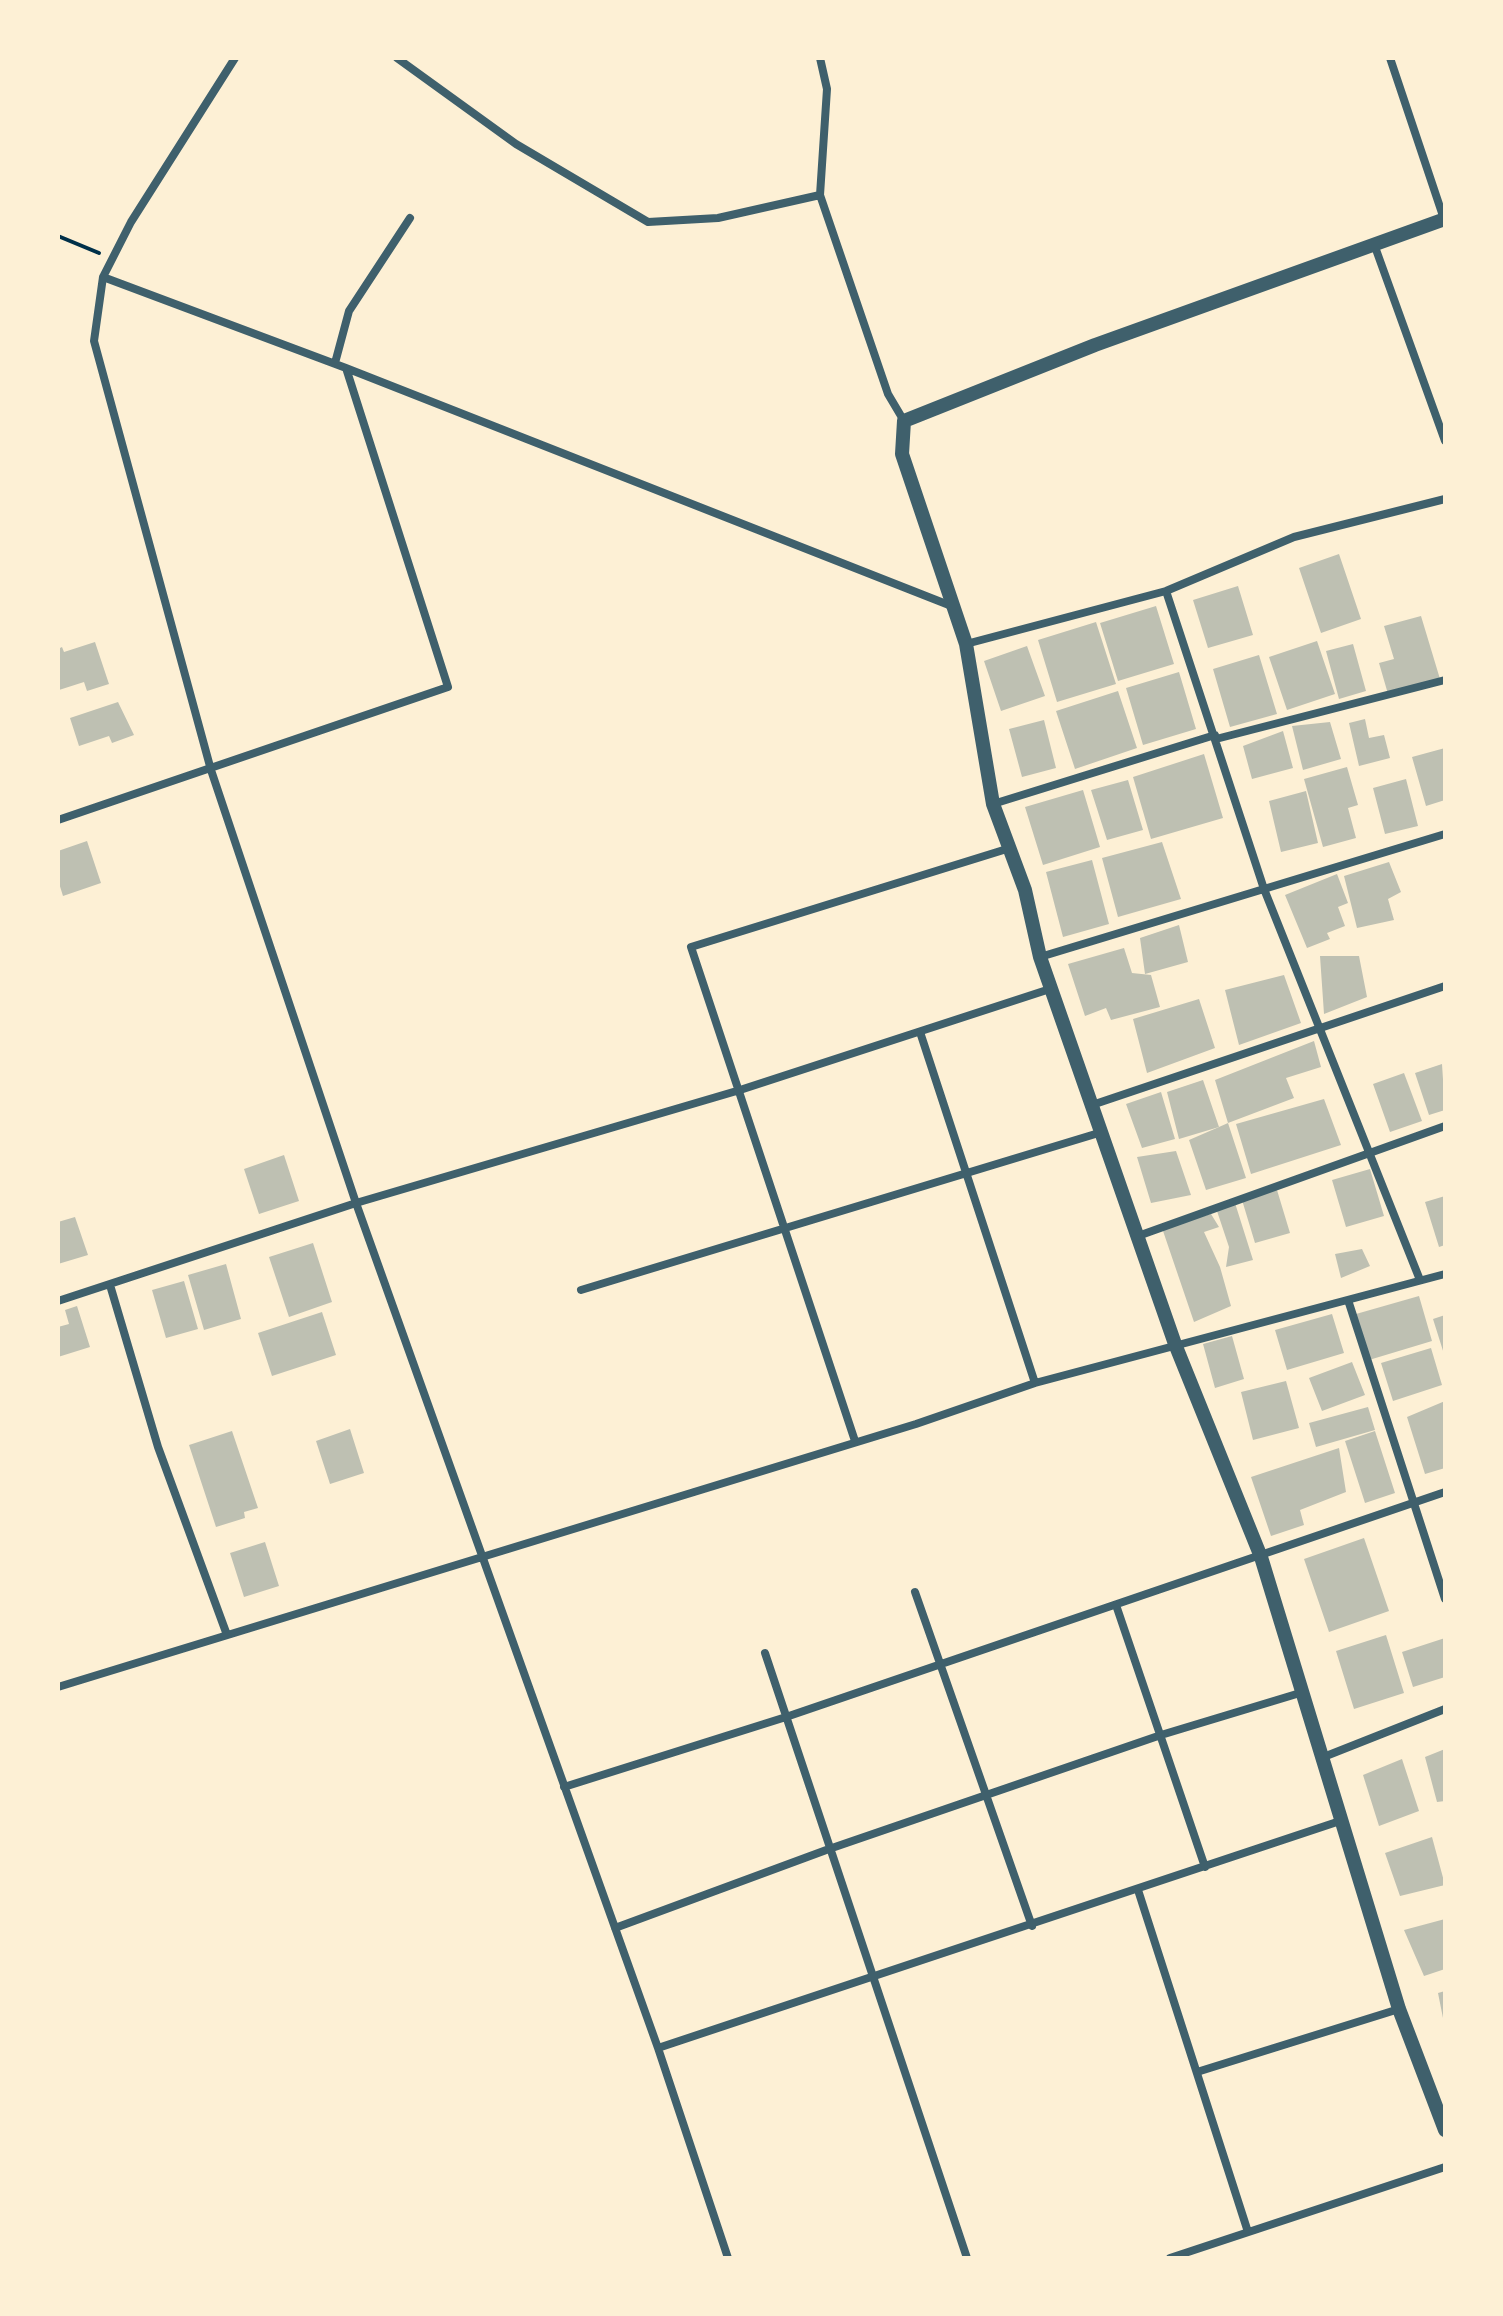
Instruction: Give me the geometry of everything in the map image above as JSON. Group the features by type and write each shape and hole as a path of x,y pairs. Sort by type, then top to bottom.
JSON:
{"street":[{"path":"235,58 131,222 103,277 94,341 211,770 356,1203 658,2048 728,2258"},
{"path":"397,58 516,144 648,222 718,218 820,195"},
{"path":"820,58 827,100 820,195 888,394 904,421 902,454 906,473 966,644 993,804 1025,890 1040,957 1054,988 1175,1344 1261,1557 1320,1759 1399,2009 1444,2128"},
{"path":"904,421 997,382 1444,219 1390,58"},
{"path":"335,363 349,311 410,218"},
{"path":"1374,244 1445,441"},
{"path":"103,277 335,363 955,607"},
{"path":"58,820 448,687 346,368"},
{"path":"966,644 1166,591 1294,537 1444,501"},
{"path":"1166,591 1264,889 1420,1280"},
{"path":"993,804 1216,737 1445,680"},
{"path":"1040,957 1445,834"},
{"path":"855,1441 691,947 1010,848"},
{"path":"1092,1105 1445,986"},
{"path":"58,1301 356,1203 740,1090 1054,988"},
{"path":"920,1032 1035,1383"},
{"path":"1138,1236 1445,1126"},
{"path":"581,1290 1102,1132"},
{"path":"58,1687 482,1558 644,1504 1035,1383 1445,1274"},
{"path":"110,1285 158,1447 227,1635"},
{"path":"1348,1300 1445,1599"},
{"path":"564,1787 786,1717 1445,1492"},
{"path":"915,1592 1032,1926"},
{"path":"1116,1605 1205,1867"},
{"path":"765,1653 967,2258"},
{"path":"615,1928 988,1794 1161,1735 1300,1693"},
{"path":"1320,1759 1445,1709"},
{"path":"658,2048 872,1980 1340,1821"},
{"path":"1138,1890 1248,2232"},
{"path":"1197,2072 1399,2009"},
{"path":"1170,2258 1445,2167"}],"path":[{"path":"58,236 113,259"}],"building":[{"path":"1339,554 1361,619 1321,633 1299,568"},
{"path":"1238,586 1253,635 1208,648 1193,600"},
{"path":"1156,606 1174,664 1118,681 1100,623"},
{"path":"1421,616 1440,679 1388,694 1379,663 1394,659 1384,626"},
{"path":"1096,622 1116,684 1057,702 1038,640"},
{"path":"1317,641 1335,694 1287,710 1269,657"},
{"path":"95,642 109,684 87,691 84,682 59,690 58,649 62,647 64,652"},
{"path":"1353,644 1366,691 1339,699 1326,651"},
{"path":"1027,646 1045,696 1001,711 984,661"},
{"path":"1259,655 1277,714 1230,727 1213,669"},
{"path":"1179,672 1196,729 1143,745 1126,688"},
{"path":"1118,691 1137,748 1075,769 1056,711"},
{"path":"118,702 134,735 112,743 109,736 79,746 70,718"},
{"path":"1365,719 1369,738 1384,735 1390,758 1359,766 1349,723"},
{"path":"1044,720 1056,768 1022,777 1009,729"},
{"path":"1330,722 1341,759 1303,770 1292,726"},
{"path":"1283,731 1293,768 1252,779 1243,746"},
{"path":"1445,748 1445,800 1426,806 1412,757"},
{"path":"1204,754 1223,818 1151,839 1133,777"},
{"path":"1347,767 1358,805 1348,808 1356,838 1323,847 1304,779"},
{"path":"1406,779 1418,826 1385,834 1373,788"},
{"path":"1128,780 1143,830 1107,840 1091,790"},
{"path":"1083,790 1100,847 1043,865 1025,807"},
{"path":"1306,791 1318,843 1281,852 1269,801"},
{"path":"87,841 101,883 63,896 58,880 58,851"},
{"path":"1162,842 1181,899 1118,917 1102,858"},
{"path":"1092,860 1109,924 1063,937 1046,872"},
{"path":"1389,862 1401,892 1388,899 1394,920 1357,928 1344,876"},
{"path":"1337,874 1348,903 1338,907 1345,926 1327,933 1330,939 1307,948 1285,895"},
{"path":"1179,925 1188,962 1145,974 1140,938"},
{"path":"1124,948 1132,973 1151,975 1160,1007 1111,1020 1106,1008 1085,1016 1068,964"},
{"path":"1320,956 1359,956 1367,997 1324,1014"},
{"path":"1284,975 1301,1023 1239,1045 1225,990"},
{"path":"1199,999 1215,1048 1147,1073 1133,1019"},
{"path":"1314,1041 1321,1067 1286,1078 1294,1098 1228,1123 1215,1080"},
{"path":"1442,1064 1445,1110 1429,1115 1415,1073"},
{"path":"1404,1073 1422,1121 1390,1132 1373,1084"},
{"path":"1203,1080 1219,1127 1179,1139 1167,1092"},
{"path":"1161,1092 1175,1139 1142,1148 1126,1104"},
{"path":"1324,1099 1341,1145 1251,1174 1236,1124"},
{"path":"1228,1123 1246,1178 1206,1190 1189,1140"},
{"path":"1176,1151 1191,1195 1151,1203 1137,1157"},
{"path":"284,1155 299,1201 259,1214 244,1169"},
{"path":"1370,1169 1384,1216 1346,1227 1332,1180"},
{"path":"1277,1190 1290,1233 1255,1243 1242,1200"},
{"path":"1445,1196 1445,1245 1439,1247 1425,1202"},
{"path":"1235,1203 1253,1260 1226,1267 1229,1247 1217,1211"},
{"path":"1211,1214 1219,1227 1204,1232 1220,1267 1231,1306 1194,1322 1162,1228"},
{"path":"75,1217 88,1255 58,1264 58,1222"},
{"path":"313,1243 332,1302 289,1317 269,1257"},
{"path":"1362,1249 1370,1266 1341,1278 1335,1254"},
{"path":"226,1264 241,1319 204,1330 188,1275"},
{"path":"184,1281 198,1329 166,1338 152,1290"},
{"path":"1419,1296 1432,1341 1369,1360 1356,1314"},
{"path":"77,1306 90,1347 58,1357 58,1327 69,1324 65,1310"},
{"path":"322,1312 336,1355 272,1376 258,1333"},
{"path":"1332,1314 1344,1353 1287,1370 1275,1330"},
{"path":"1445,1315 1445,1354 1444,1354 1433,1319"},
{"path":"1232,1336 1244,1379 1215,1388 1203,1344"},
{"path":"1431,1348 1442,1385 1393,1401 1381,1363"},
{"path":"1352,1362 1365,1395 1322,1411 1309,1378"},
{"path":"1286,1381 1299,1428 1253,1440 1241,1392"},
{"path":"1445,1401 1445,1468 1425,1474 1407,1417"},
{"path":"1368,1407 1375,1430 1316,1447 1309,1423"},
{"path":"350,1429 364,1473 330,1484 316,1441"},
{"path":"232,1431 258,1508 244,1512 245,1518 216,1527 189,1445"},
{"path":"1375,1431 1395,1493 1365,1503 1345,1441"},
{"path":"1339,1448 1346,1492 1300,1510 1304,1525 1271,1536 1251,1477"},
{"path":"1364,1538 1389,1611 1329,1632 1304,1559"},
{"path":"265,1542 279,1586 244,1597 230,1553"},
{"path":"1386,1635 1404,1693 1354,1709 1336,1651"},
{"path":"1445,1638 1445,1677 1413,1687 1402,1652"},
{"path":"1445,1749 1445,1801 1437,1802 1425,1757"},
{"path":"1402,1759 1419,1811 1379,1826 1363,1775"},
{"path":"1432,1837 1445,1885 1400,1896 1385,1853"},
{"path":"1445,1919 1445,1969 1424,1976 1404,1930"},
{"path":"1445,1991 1445,2023 1444,2023 1438,1993"}]}
